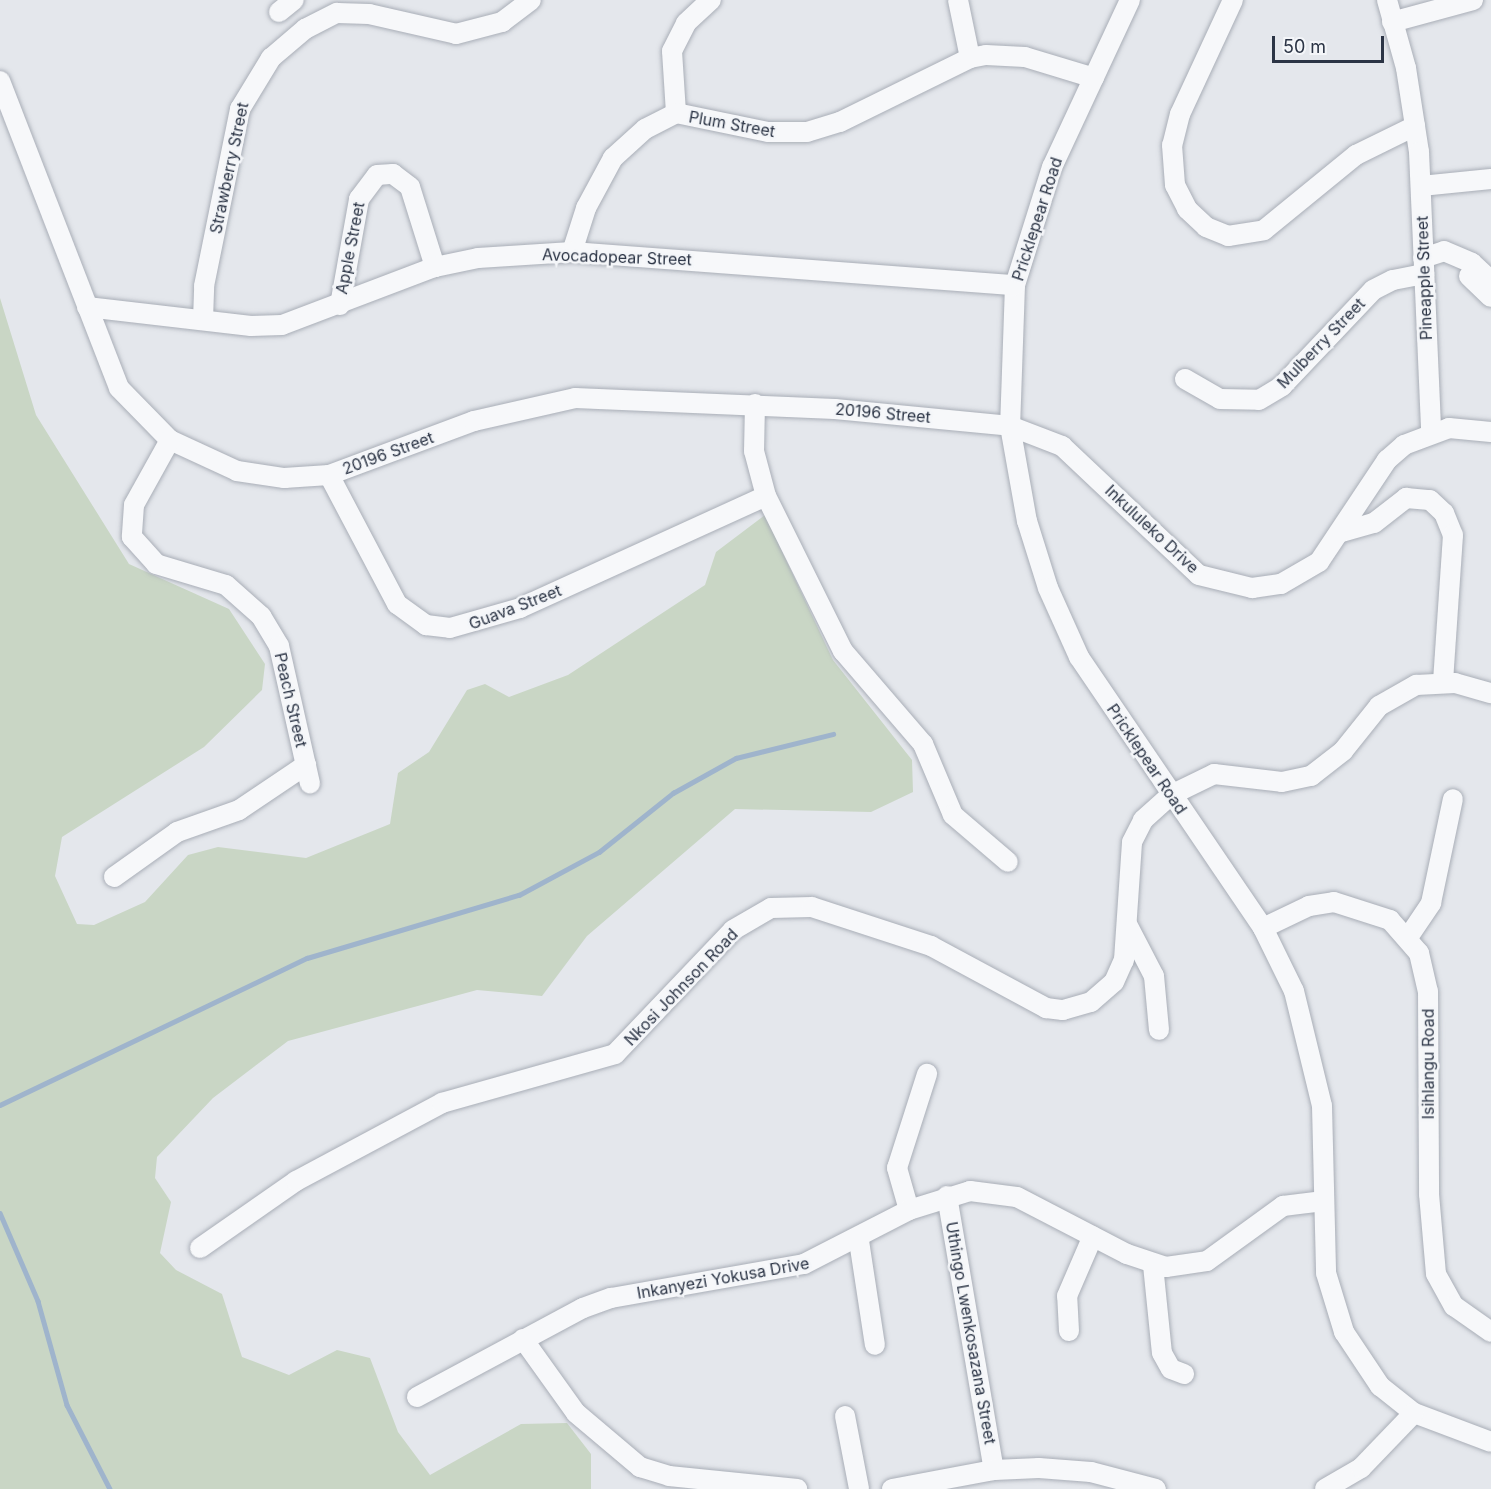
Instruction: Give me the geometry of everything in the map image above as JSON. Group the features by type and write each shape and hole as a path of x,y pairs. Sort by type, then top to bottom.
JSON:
{"street":[{"name":"Strawberry Street","path":"203,320 204,286 240,109 271,58 305,29 337,13 369,14 456,34 502,22 531,0"},
{"path":"958,0 970,58"},
{"name":"Pricklepear Road","path":"1130,0 1052,167 1015,285 1010,426 1027,521 1059,615 1079,657 1263,928 1294,991 1316,1068 1326,1273 1335,1312 1366,1369 1414,1413 1491,1442"},
{"path":"1233,0 1180,114 1172,145 1175,185 1187,209 1206,227 1228,236 1264,230 1356,155 1415,126"},
{"name":"Pineapple Street","path":"1387,0 1415,126 1428,262 1431,431"},
{"path":"1392,22 1473,0"},
{"path":"676,113 672,51 686,23 707,1"},
{"name":"Plum Street","path":"572,252 586,208 613,158 645,129 676,113 768,132 807,132 840,122 970,58 1026,57 1094,78"},
{"name":"20196 Street","path":"0,81 54,210 87,307 120,388 170,440 237,471 284,478 329,475 474,421 549,402 605,397 756,405 1010,426"},
{"name":"Apple Street","path":"340,305 359,200 377,175 393,174 410,187 435,267"},
{"path":"1420,186 1489,182"},
{"name":"Avocadopear Street","path":"87,307 203,320 282,324 340,305 435,267 478,258 572,252 1015,285"},
{"path":"1428,262 1472,263 1491,281"},
{"path":"1428,262 1491,297"},
{"name":"Mulberry Street","path":"1185,379 1220,399 1259,400 1282,386 1364,297 1428,262"},
{"path":"756,405 754,451 766,496 796,547 843,651 923,744 953,815 1008,862"},
{"name":"Inkululeko Drive","path":"1010,426 1062,446 1188,567 1225,585 1266,588 1292,579 1319,562 1342,532 1388,460 1431,431"},
{"path":"1431,431 1491,432"},
{"name":"Peach Street","path":"114,877 177,832 239,810 308,774 279,646 261,616 226,585 156,564 132,537 134,505 170,440"},
{"name":"Guava Street","path":"329,475 397,604 426,625 450,628 520,608 766,496"},
{"path":"1342,532 1374,523 1406,498 1430,500 1444,513 1453,535 1443,683"},
{"name":"Nkosi Johnson Road","path":"200,1248 296,1181 441,1103 615,1054 733,930 771,908 812,907 931,946 1055,1010 1090,1002 1114,982 1124,960 1132,842 1143,820 1171,795 1214,774 1282,782 1311,776 1343,751 1390,698 1416,685 1443,683 1491,693"},
{"path":"1409,936 1431,903 1453,799"},
{"name":"Isihlangu Road","path":"1263,928 1309,906 1334,902 1371,910 1409,936 1425,966 1428,991 1429,1194 1436,1274 1454,1306 1491,1332"},
{"path":"1128,924 1155,976 1159,1030"},
{"path":"909,1210 897,1168 927,1074"},
{"name":"Inkanyezi Yokusa Drive","path":"417,1397 523,1339 611,1298 804,1264 859,1241 909,1210 947,1196 1001,1192 1153,1265 1180,1267 1207,1260 1283,1206 1324,1201"},
{"name":"Uthingo Lwenkosazana Street","path":"947,1196 994,1470"},
{"path":"1070,1332 1067,1296 1093,1236"},
{"path":"859,1241 875,1345"},
{"path":"1153,1265 1162,1353 1171,1369 1184,1374"},
{"path":"523,1339 576,1413 640,1467 669,1476 797,1489"},
{"path":"1325,1489 1361,1468 1414,1413"},
{"path":"845,1416 859,1489"},
{"path":"892,1489 994,1470 1091,1472 1156,1489"}],"green space":[{"path":"0,298 36,415 129,564 229,609 265,664 262,690 204,747 62,837 55,876 77,924 94,925 145,902 188,855 218,847 306,858 390,824 398,773 429,752 467,690 485,684 509,697 568,675 705,585 716,552 765,515 833,660 912,760 913,792 871,812 735,809 587,936 542,996 477,990 288,1041 213,1098 157,1157 155,1178 171,1202 160,1253 176,1270 222,1294 242,1357 289,1375 337,1350 370,1358 398,1432 430,1475 521,1424 567,1423 591,1454 591,1489 0,1489"}],"waterway":[{"path":"0,1105 307,958 519,895 599,852 673,793 736,758 833,734"},
{"path":"0,1213 38,1301 67,1405 110,1489"}]}
